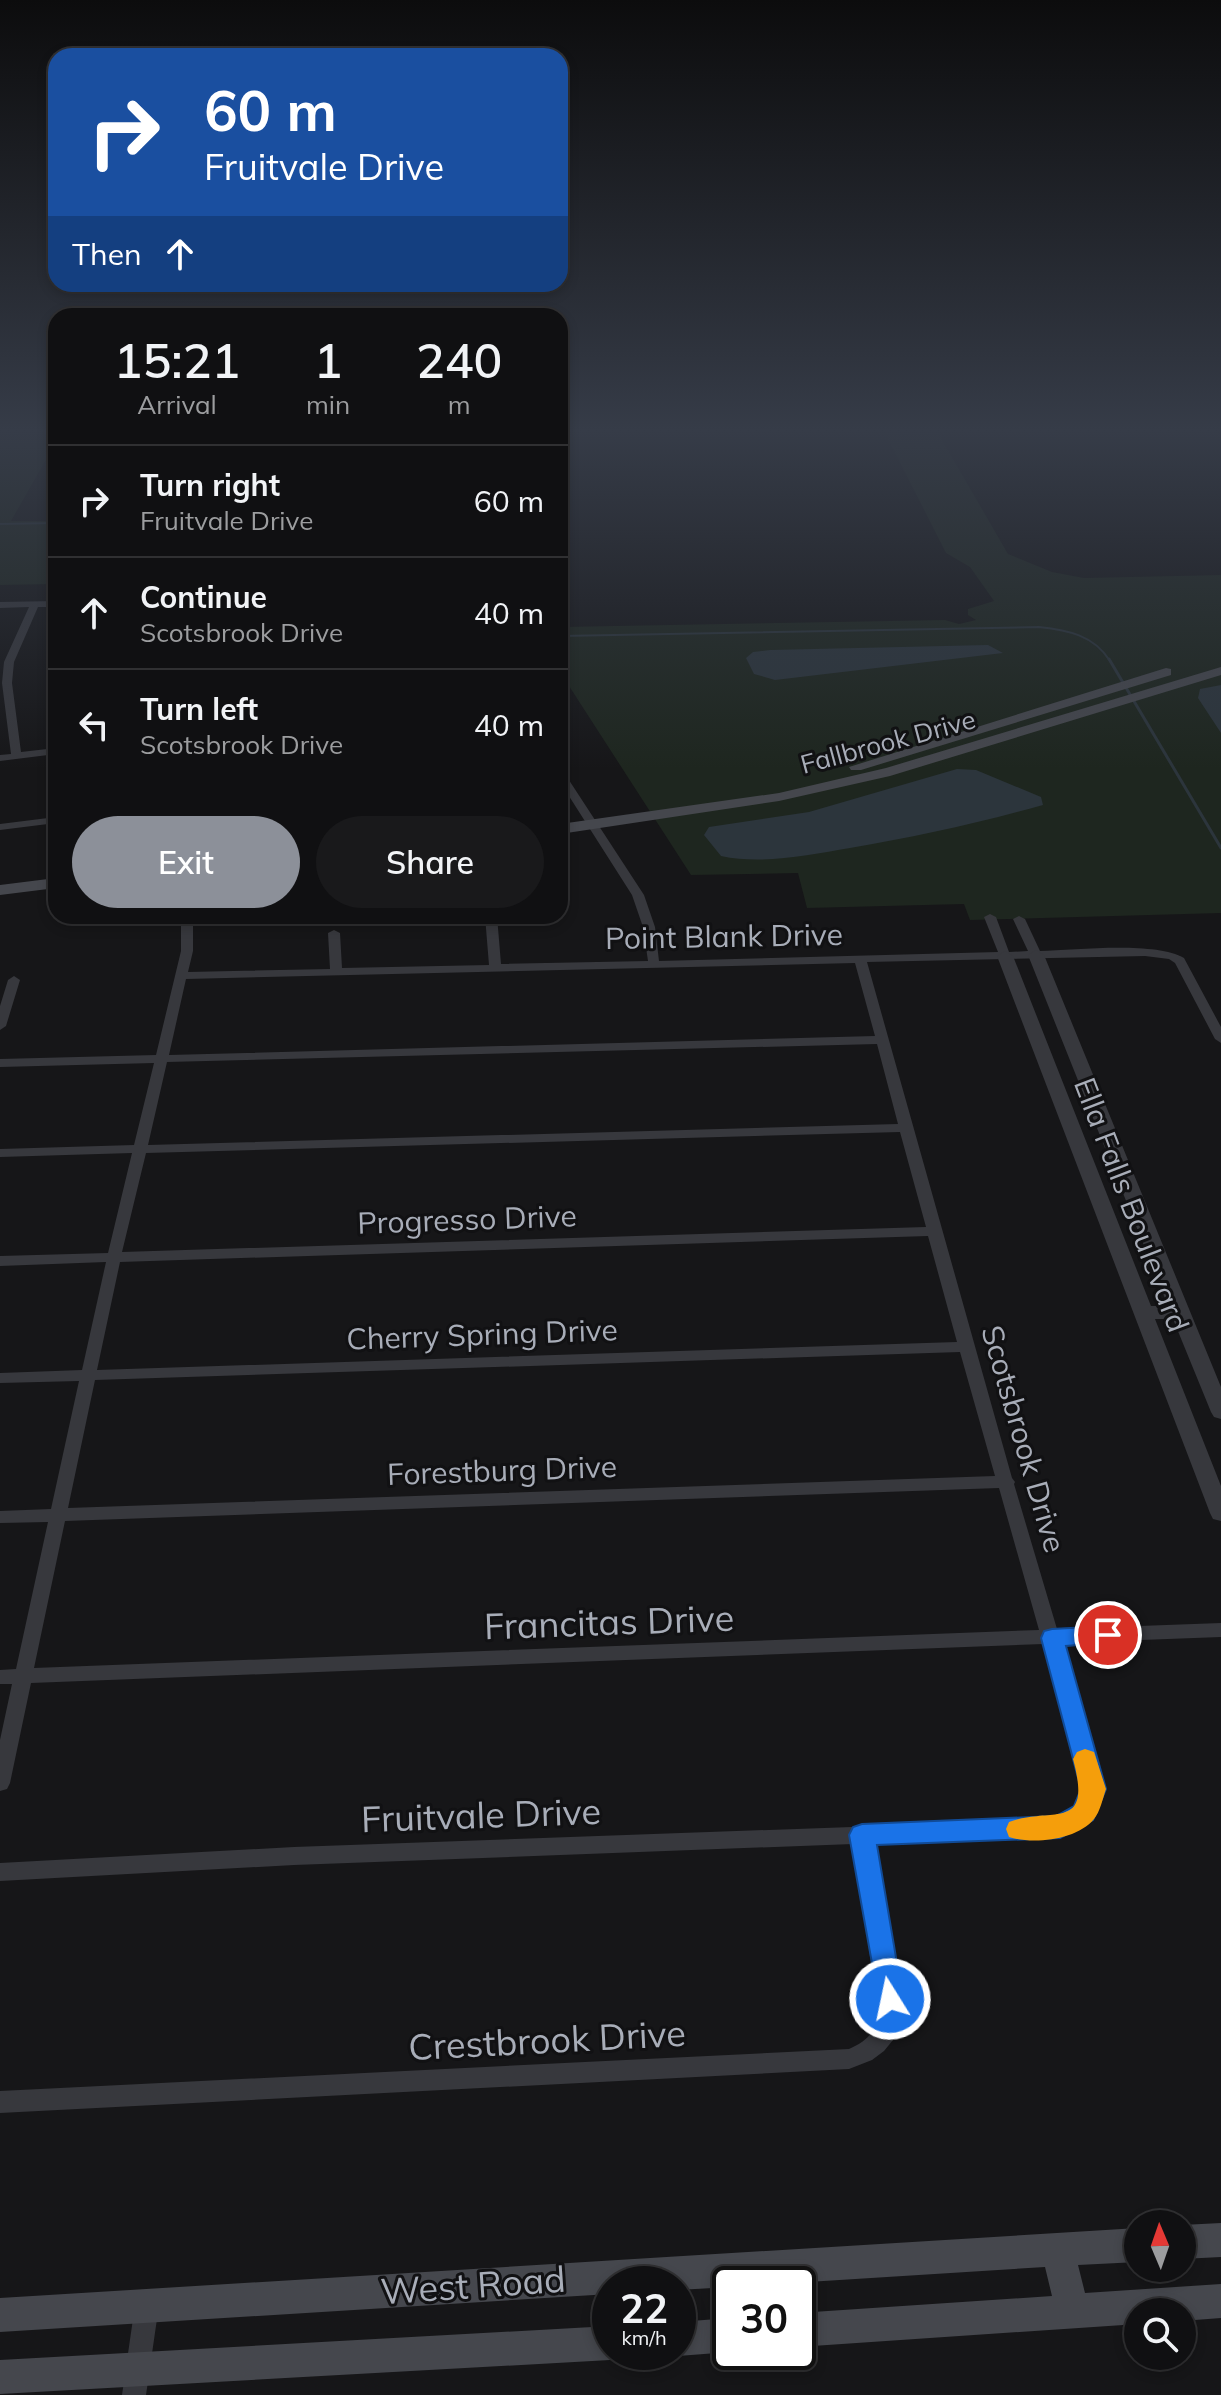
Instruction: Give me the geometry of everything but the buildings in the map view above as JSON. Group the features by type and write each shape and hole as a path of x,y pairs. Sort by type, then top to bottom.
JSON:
{"main road":[{"name":"Fallbrook Drive","path":"568,817 588,818 779,797 890,772 1103,699 1133,682 1155,685 1221,658"},
{"name":"Fallbrook Drive","path":"568,826 588,818 817,776 1155,685 1221,671"},
{"path":"817,776 830,786"},
{"path":"0,890 48,884"},
{"path":"0,904 48,897"},
{"path":"1196,2241 1221,2240"},
{"name":"West Road","path":"696,2276 1124,2246"},
{"path":"1058,2250 1072,2310"},
{"name":"West Road","path":"0,2315 592,2282"},
{"path":"816,2329 1221,2301"},
{"name":"West Road","path":"0,2377 136,2383 592,2345"}],"street":[{"path":"16,756 7,683 9,662 35,604"},
{"path":"0,605 48,604"},
{"path":"0,758 48,752"},
{"path":"568,787 642,903 654,964"},
{"path":"0,827 48,821"},
{"name":"Ella Falls Boulevard","path":"990,917 1221,1513"},
{"name":"Ella Falls Boulevard","path":"1019,919 1221,1412"},
{"path":"0,1783 114,1257 181,976 188,943 187,924"},
{"path":"492,924 495,969"},
{"path":"334,933 336,972"},
{"name":"Point Blank Drive","path":"181,976 1145,952 1172,956 1185,968 1219,1032"},
{"name":"Scotsbrook Drive","path":"860,960 966,1347 1094,1789 1084,1813 1060,1827 964,1831"},
{"path":"0,1026 14,980"},
{"path":"0,1063 882,1040"},
{"path":"1069,1125 1102,1124"},
{"path":"0,1153 905,1128"},
{"name":"Progresso Drive","path":"0,1261 935,1231"},
{"path":"1142,1313 1180,1312"},
{"name":"Cherry Spring Drive","path":"0,1378 966,1347"},
{"name":"Forestburg Drive","path":"0,1517 1007,1482"},
{"name":"Francitas Drive","path":"0,1677 1221,1630"},
{"name":"Fruitvale Drive","path":"0,1872 294,1856 964,1831"},
{"name":"Crestbrook Drive","path":"0,2102 849,2059 873,2050 888,2030 890,2016 862,1835"},
{"path":"136,2383 147,2305"}],"shaded area":[{"path":"0,545 48,545 48,584 0,585"},
{"path":"942,545 1003,545 1008,554 1052,572 1084,578 1221,575 1221,913 970,920 964,904 807,908 798,873 691,875 568,684 568,627 945,620 959,624 976,620 968,615 968,609 994,601 970,567 946,553"},
{"path":"988,645 1003,653 775,680 754,674 746,658 753,652 770,650"},
{"path":"1221,685 1221,733 1198,698 1200,689"},
{"path":"957,769 976,770 1041,797 1043,805 923,834 786,858 753,860 721,856 704,835 709,827 809,812"}],"waterway":[{"path":"568,636 1039,627 1079,635 1096,645 1110,661"},
{"path":"1109,659 1221,848"}],"slow traffic":[{"path":"1018,1829 1060,1827 1084,1813 1094,1789 1085,1759"}],"route":[{"path":"890,1999 862,1835 1060,1827 1084,1813 1094,1789 1052,1638 1108,1635"}]}
